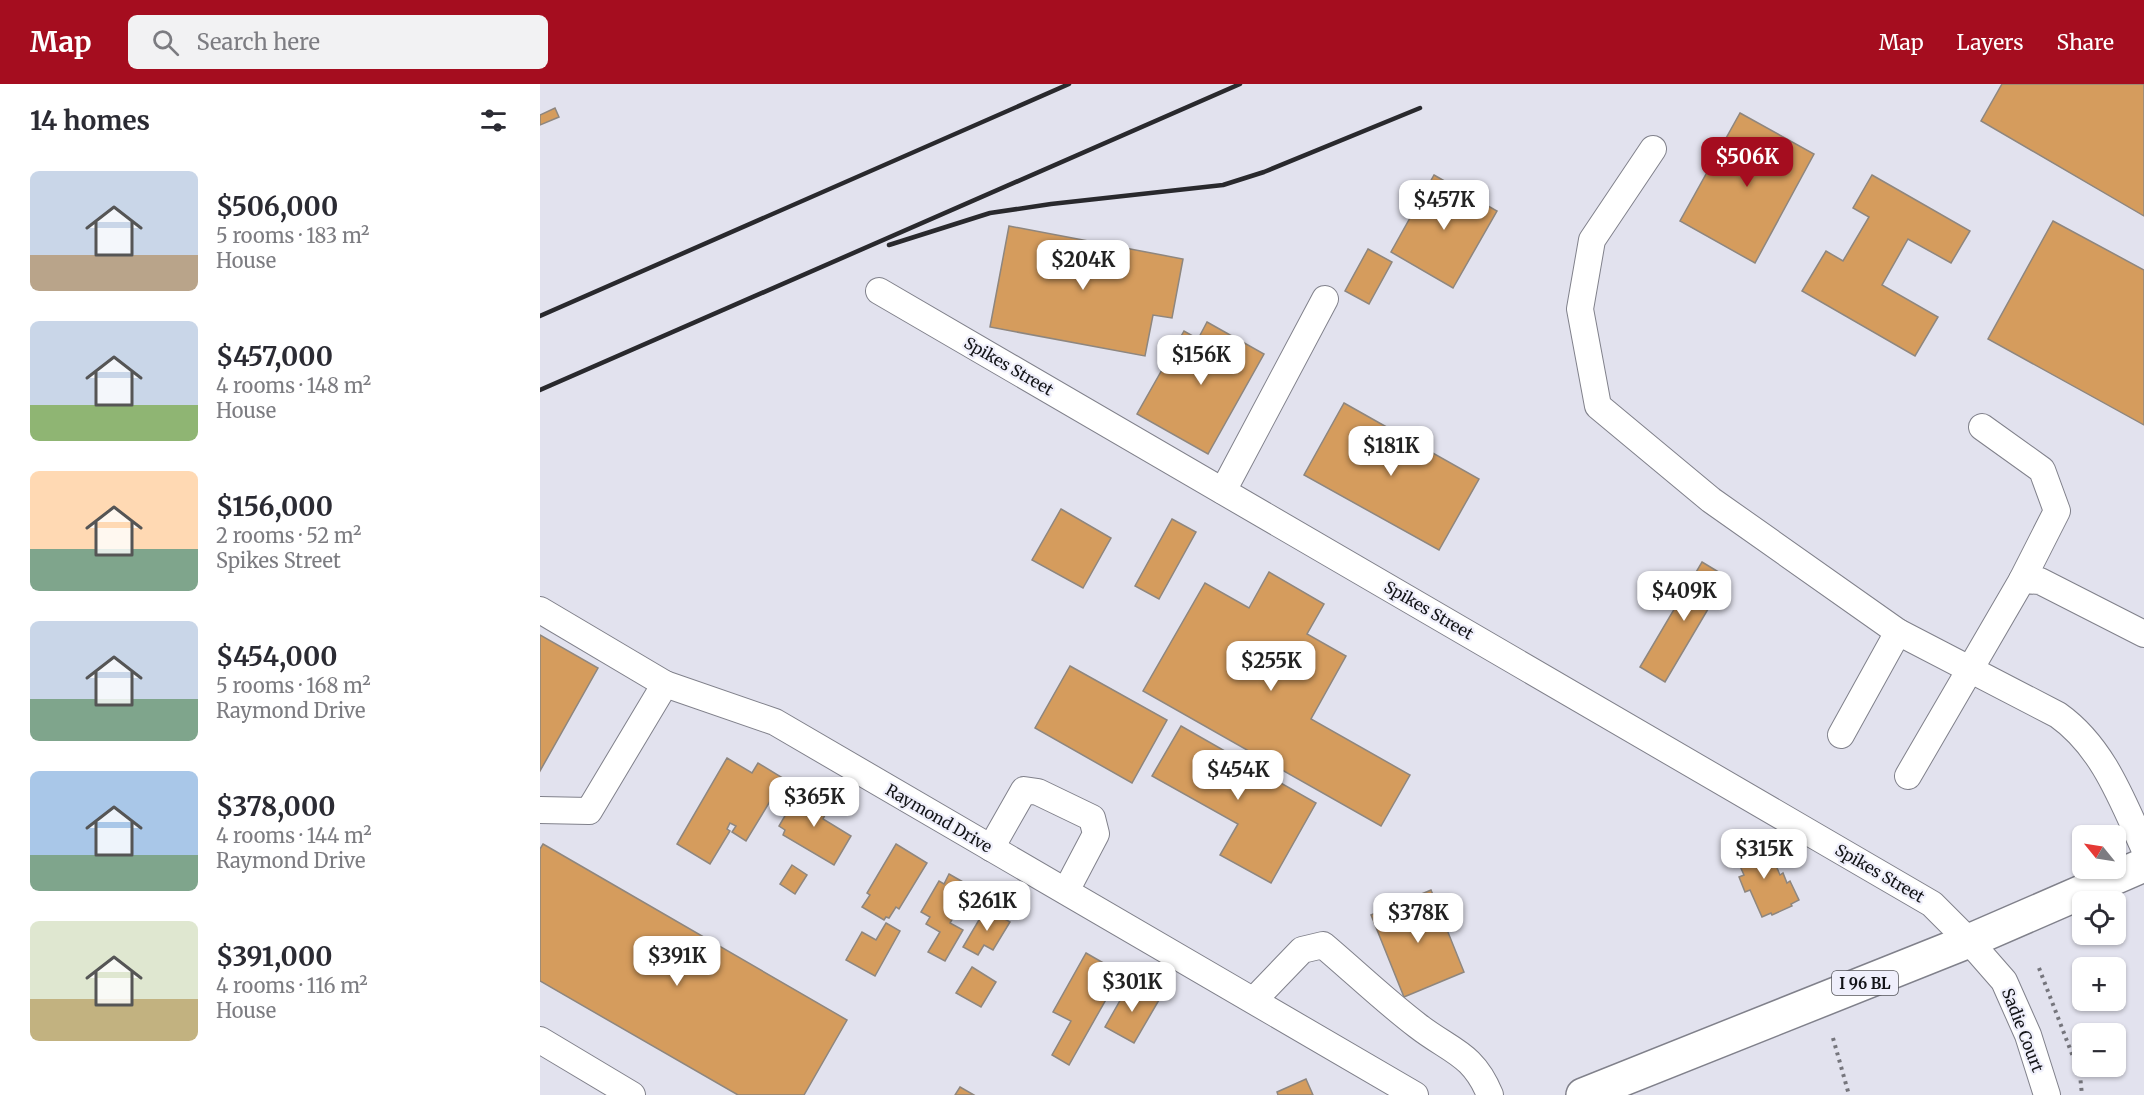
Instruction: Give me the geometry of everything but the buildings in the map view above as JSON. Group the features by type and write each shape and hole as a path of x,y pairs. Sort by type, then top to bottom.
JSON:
{"main road":[{"name":"I 96 BL","path":"1583,1095 1970,941 2144,865"}],"street":[{"path":"1653,148 1592,240 1580,309 1598,406 1711,500 1898,632 2070,723 2106,765 2144,848"},
{"name":"Spikes Street","path":"879,291 1932,904 1970,941"},
{"path":"1223,491 1325,299"},
{"path":"1908,776 2022,580 2057,511 2042,470 1982,427"},
{"path":"2022,580 2040,581 2144,634"},
{"name":"Raymond Drive","path":"540,610 665,684 775,722 1415,1095"},
{"path":"1841,735 1898,632"},
{"path":"540,810 589,811 665,684"},
{"path":"991,848 1024,790 1038,792 1092,818 1096,834 1066,891"},
{"name":"Sadie Court","path":"1970,941 2004,981 2028,1035 2047,1095"},
{"path":"1254,1000 1302,950 1323,945 1418,1027 1464,1056 1483,1079 1490,1095"},
{"path":"540,1040 632,1095"}],"path":[{"path":"2039,968 2080,1075 2082,1095"},
{"path":"1833,1038 1849,1095"}],"railway":[{"path":"540,316 1069,84"},
{"path":"540,390 1240,84"},
{"path":"889,245 990,213 1223,185 1264,172 1420,108"}]}
